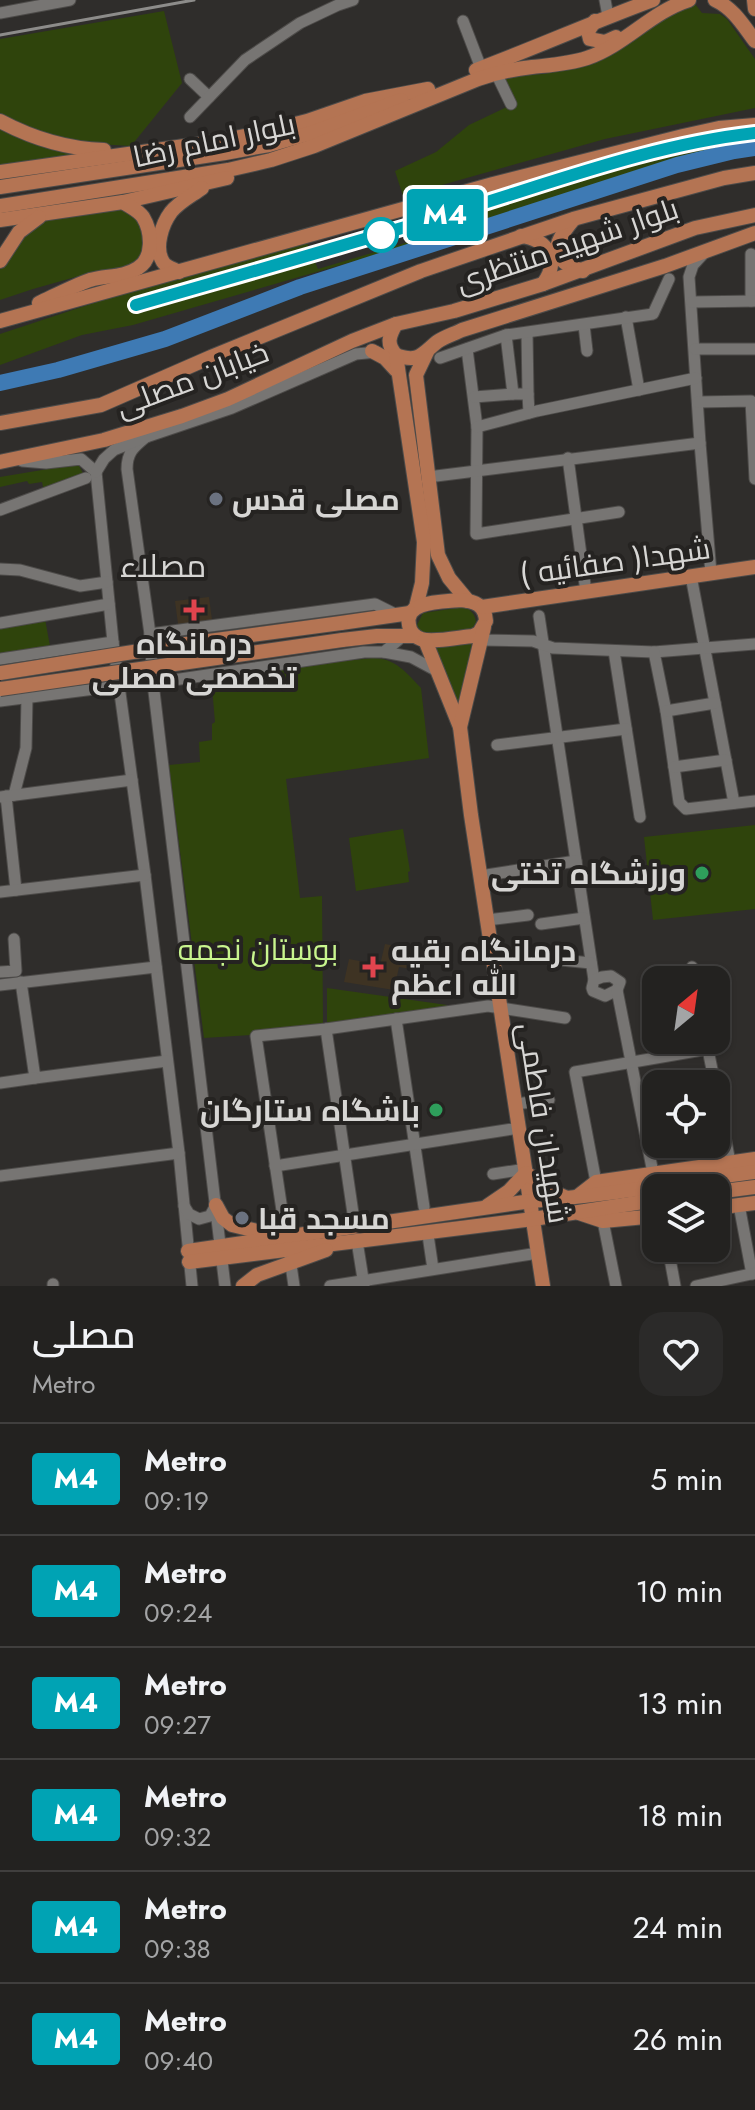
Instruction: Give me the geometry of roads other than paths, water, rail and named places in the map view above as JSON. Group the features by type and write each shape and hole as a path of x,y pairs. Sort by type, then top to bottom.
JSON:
{"main road":[{"path":"430,93 481,68 653,0"},
{"path":"0,172 220,141 307,121 365,101 430,93 496,73 588,58 618,43 659,13 689,0"},
{"path":"715,0 737,16 755,41"},
{"path":"754,0 755,9"},
{"path":"601,19 590,26 590,39 605,42 639,27"},
{"path":"544,44 557,48 560,56 558,65"},
{"name":"بلوار امام رضا","path":"0,206 228,170 271,160 314,146 430,93"},
{"name":"بلوار امام رضا","path":"0,187 269,145 430,93"},
{"path":"0,121 43,140 82,149 145,151"},
{"path":"0,320 493,184 707,131 755,125"},
{"path":"0,220 123,202 210,183 271,160"},
{"path":"0,423 101,405 369,291 521,236 724,178 755,173"},
{"path":"179,272 164,264 162,259 160,239 163,227 169,214 181,202 210,183"},
{"path":"0,320 93,279 114,277 142,266 150,248 150,237 136,210 123,202"},
{"path":"0,261 19,232 45,213"},
{"name":"بلوار شهید منتظری","path":"396,324 454,311 543,284 695,228 755,215"},
{"path":"573,219 556,245 557,255 562,262 583,271"},
{"path":"695,228 691,232 690,244 699,252 705,252"},
{"name":"بلوار شهید منتظری","path":"433,355 439,341 462,330 667,273 705,252 755,233"},
{"path":"521,236 540,241 551,257 549,276 543,284"},
{"path":"655,243 661,243 670,251 667,273"},
{"path":"396,324 389,343 399,374 424,542 422,583 408,612"},
{"name":"خیابان مصلی","path":"5,461 104,440 182,416 228,399 352,341 396,324"},
{"path":"372,351 385,358 399,374"},
{"path":"394,354 412,359 433,355"},
{"path":"433,355 416,375 438,555 449,578 486,616 479,634 460,727"},
{"name":"شهدا( صفائیه )","path":"0,673 341,623 408,612 448,601 475,604 586,592 755,567"},
{"name":"شهیدان فاطمی","path":"408,612 414,638 437,671 460,727 543,1286"},
{"path":"0,689 342,640 377,636 414,638 479,634"},
{"path":"243,1286 288,1250 354,1236 500,1223 534,1226 573,1203 596,1182 755,1159"},
{"path":"483,1208 509,1191 526,1171 603,1221 642,1217"},
{"path":"573,1203 755,1172"},
{"path":"730,1190 755,1187"},
{"path":"189,1256 288,1250 483,1208 531,1201 642,1201"},
{"path":"730,1206 755,1203"},
{"path":"216,1205 223,1218 232,1225 288,1250"}],"street":[{"path":"0,13 31,4 70,0"},
{"path":"190,117 245,60 300,23 353,0"},
{"path":"601,19 605,0"},
{"path":"463,21 481,68"},
{"path":"496,73 511,104"},
{"path":"190,79 209,97"},
{"path":"705,252 690,271 711,573"},
{"path":"692,302 753,301 751,254"},
{"path":"433,355 467,349 506,335 653,314 667,273"},
{"path":"626,317 639,390"},
{"path":"584,325 587,351"},
{"path":"527,333 529,413"},
{"path":"506,335 513,394"},
{"path":"467,349 477,427 476,534 619,512"},
{"path":"695,349 755,349"},
{"name":"خیابان مصلی","path":"93,475 114,450 146,437 232,408 356,354 372,351 394,354"},
{"path":"477,427 696,378"},
{"path":"474,397 528,394"},
{"path":"698,402 751,401 755,479"},
{"path":"146,437 131,449 127,469 150,634 153,683 225,1286"},
{"path":"428,477 700,443"},
{"path":"568,458 586,592"},
{"path":"5,461 46,463 81,459 93,475 179,1153 192,1286"},
{"path":"0,510 93,475"},
{"path":"0,569 20,570 80,586 107,582"},
{"path":"691,576 734,803"},
{"path":"0,623 109,604"},
{"path":"150,634 375,604 408,612"},
{"path":"539,616 594,980 615,977 620,982 617,990 653,1173"},
{"path":"479,634 533,641 553,648 614,651 654,652 755,644"},
{"path":"384,652 414,638"},
{"path":"0,659 113,642"},
{"path":"614,651 640,817"},
{"path":"153,683 364,652 411,657 437,671"},
{"path":"654,652 679,802 686,809 755,801"},
{"path":"0,701 118,686"},
{"path":"16,890 7,796 26,748 27,697"},
{"path":"666,711 715,703"},
{"path":"497,745 626,729"},
{"path":"674,767 726,760"},
{"path":"7,796 132,780"},
{"path":"480,876 576,861"},
{"path":"0,892 145,875"},
{"path":"487,920 528,915"},
{"path":"541,924 584,918"},
{"path":"0,972 16,971 14,939"},
{"path":"492,953 591,963"},
{"path":"0,985 156,967"},
{"path":"21,982 35,1078"},
{"path":"294,1286 256,1036 488,1006 565,1018"},
{"path":"396,1019 424,1207"},
{"path":"326,1029 363,1283"},
{"path":"596,1182 575,1072 662,1054"},
{"path":"0,1083 167,1061"},
{"path":"515,1104 549,1100"},
{"path":"275,1166 519,1128"},
{"path":"0,1176 179,1153"},
{"path":"729,1158 730,1162"},
{"path":"493,1174 526,1171"},
{"path":"184,1205 189,1214 199,1219 210,1216 216,1205"},
{"path":"696,1286 724,1283 754,1274 739,1205"},
{"path":"603,1221 616,1286"},
{"path":"428,1235 433,1269"},
{"path":"330,1286 538,1253"},
{"path":"671,1262 675,1286"}],"waterway":[{"path":"0,383 165,339 300,287 677,165 755,148"}],"railway":[{"path":"0,35 194,0"},
{"path":"133,301 610,158 682,140 755,128"}],"metro line":[{"name":"M4","path":"136,305 379,236 601,167 672,148 755,133"}],"place":[{"name":"مصلی قدس","path":"216,499"},
{"name":"درمانگاه تخصصی مصلی","path":"194,610"},
{"name":"ورزشگاه تختی","path":"702,873"},
{"name":"درمانگاه بقیه الله اعظم","path":"373,967"},
{"name":"باشگاه ستارگان","path":"436,1110"},
{"name":"مسجد قبا","path":"242,1218"}],"district":[{"name":"مصلاء","path":"163,566"}],"park label":[{"name":"بوستان نجمه","path":"258,949"}]}
